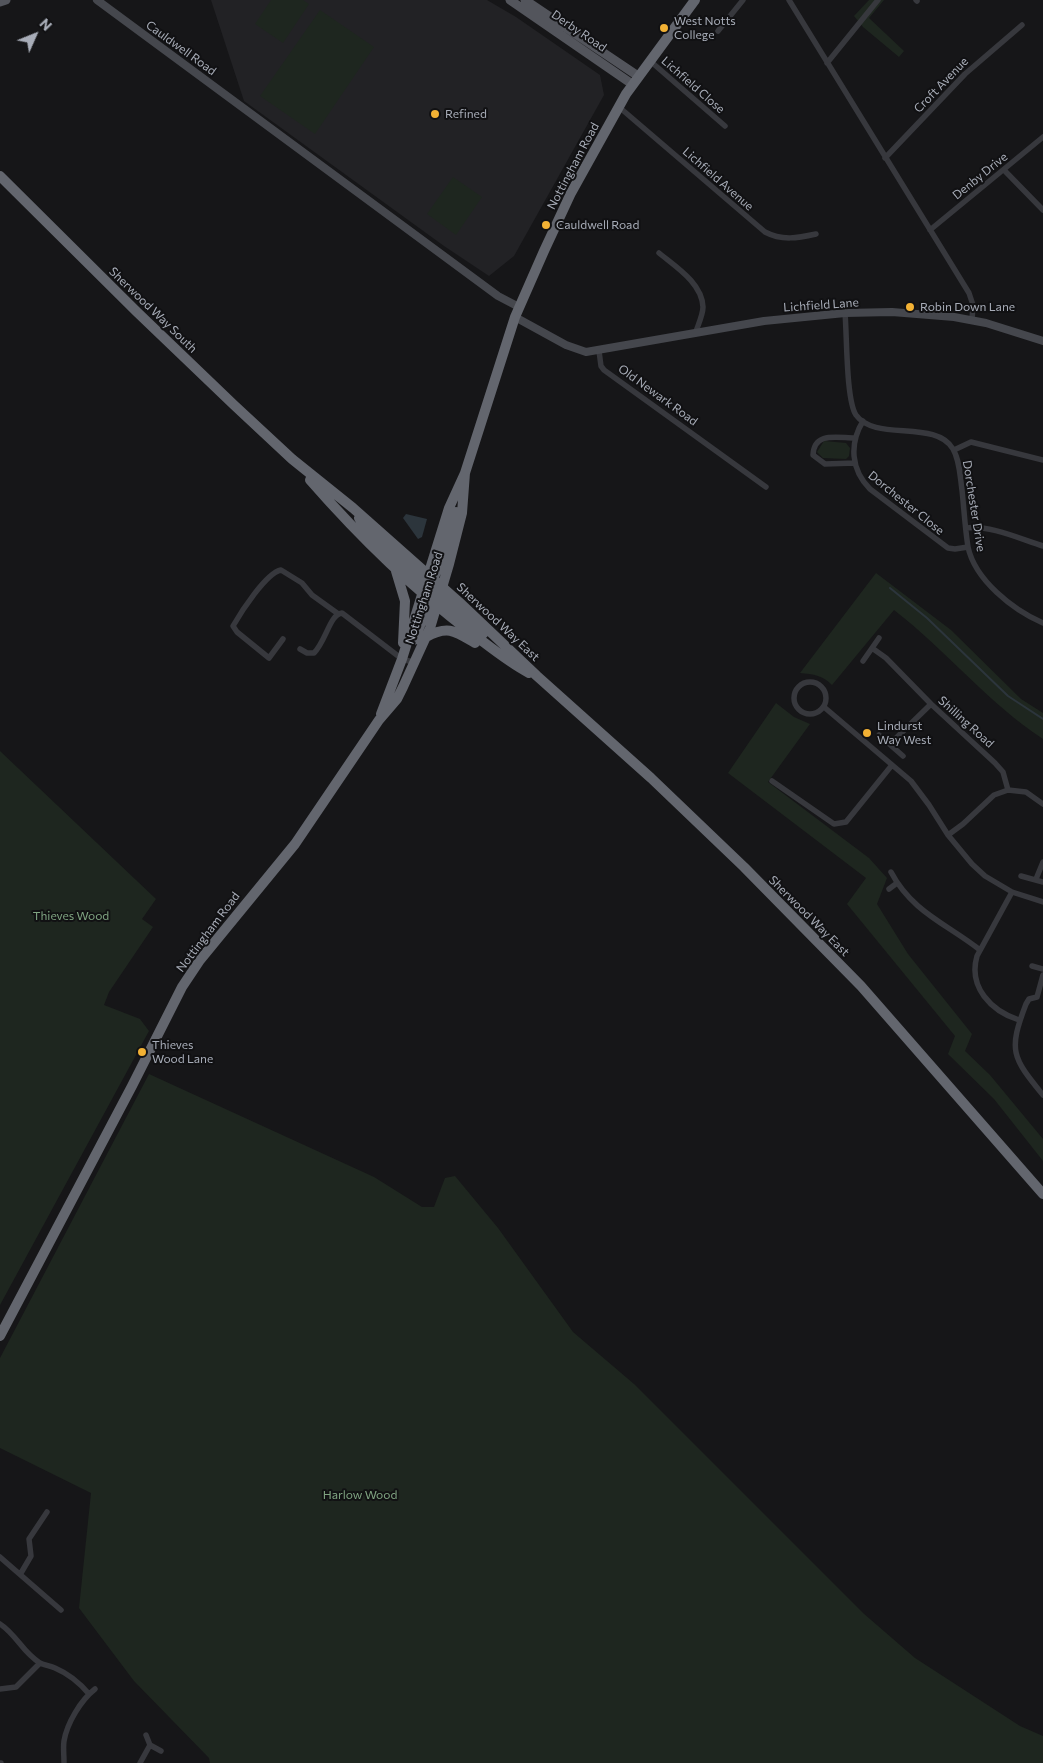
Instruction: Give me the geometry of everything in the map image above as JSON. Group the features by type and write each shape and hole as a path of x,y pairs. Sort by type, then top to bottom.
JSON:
{"highway":[{"name":"Nottingham Road","path":"0,1336 182,987 203,956 295,844 379,720 397,699 416,663 426,637 432,590 449,508 465,473 519,307 571,193 619,107 649,60 695,0"},
{"name":"Sherwood Way South","path":"0,176 136,312 292,458 353,508 432,590"},
{"name":"Sherwood Way South","path":"292,458 357,533 396,570 432,590"},
{"name":"Nottingham Road","path":"379,720 462,513 465,473"},
{"path":"396,570 405,608 402,659"},
{"path":"432,590 484,636 495,651"},
{"name":"Sherwood Way East","path":"432,590 537,676 658,785 744,867 861,986 1043,1194"},
{"path":"426,637 447,629 495,651"},
{"name":"Sherwood Way East","path":"495,651 516,666 537,676"}],"main road":[{"path":"0,2 6,0"},
{"name":"Derby Road","path":"510,0 635,80"},
{"name":"Derby Road","path":"525,0 635,80"}],"street":[{"name":"Cauldwell Road","path":"97,0 498,296 519,307"},
{"path":"718,31 743,0"},
{"path":"789,0 972,298 972,320"},
{"path":"827,64 878,0"},
{"path":"1010,24 1015,30"},
{"name":"Croft Avenue","path":"885,158 964,74 1022,25"},
{"name":"Lichfield Close","path":"649,60 725,126"},
{"name":"Lichfield Avenue","path":"619,107 765,232 786,239 816,234"},
{"name":"Denby Drive","path":"930,230 1043,137"},
{"path":"1004,170 1043,210"},
{"path":"659,253 689,278 701,294 703,309 695,334"},
{"path":"845,313 852,404 856,415 863,421"},
{"name":"Lichfield Lane","path":"599,351 764,321 845,313 921,314 972,320 1043,341"},
{"path":"515,317 574,349 586,352 599,351"},
{"name":"Old Newark Road","path":"599,351 601,366 604,370 766,487"},
{"name":"Dorchester Close","path":"863,421 855,438 855,463 859,478 870,489 948,548 968,547"},
{"name":"Dorchester Drive","path":"863,421 869,425 936,435 949,443 954,450 968,547 972,560 989,583 1030,618 1043,623"},
{"path":"855,438 824,437 817,441 813,455 825,464 855,463"},
{"path":"954,450 971,442 1043,460"},
{"path":"966,528 974,527 997,532 1043,546"},
{"path":"283,639 269,658 237,632 233,626 268,577 277,570 281,570 302,583 312,595 337,613 342,612 402,659 416,663"},
{"path":"300,649 307,654 314,653 327,636 332,618 337,613"},
{"path":"863,660 879,638"},
{"name":"Shilling Road","path":"872,648 886,658 931,704 995,763 1003,772 1008,790"},
{"path":"808,682 821,685 827,696 824,707 813,715 801,711 794,700 797,688 808,682"},
{"path":"890,744 931,704"},
{"path":"824,707 919,790 948,835 972,864 986,876 1012,892 1043,902"},
{"path":"878,735 904,756"},
{"path":"772,781 834,824 846,822 892,765"},
{"path":"948,835 963,824 994,795 1008,790 1026,792 1043,804"},
{"path":"1036,879 1043,862"},
{"path":"891,872 909,898 932,919 980,950"},
{"path":"1021,876 1043,882"},
{"path":"889,889 897,883"},
{"path":"1012,892 980,950 974,967 974,978 979,989 995,1009 1019,1020"},
{"path":"1032,966 1043,969"},
{"path":"1043,975 1040,998 1029,999 1019,1020 1014,1045 1015,1055 1019,1064 1043,1095"},
{"path":"21,1573 31,1556 29,1539 47,1512"},
{"path":"0,1557 62,1610"},
{"path":"0,1624 11,1631 27,1652 40,1663 55,1668 76,1679 89,1694"},
{"path":"0,1689 16,1687 40,1663"},
{"path":"63,1763 64,1741 75,1715 89,1694 95,1689"},
{"path":"146,1735 150,1745 161,1751"},
{"path":"140,1763 150,1745"}],"shaded area":[{"path":"211,0 487,0 516,17 600,75 604,95 514,256 489,276 444,246 244,101"},
{"path":"406,514 427,519 422,537 418,539 403,518"}],"green space":[{"path":"271,0 303,0 309,4 283,43 255,24"},
{"path":"869,0 884,0 869,18 904,51 899,57 863,27 854,16"},
{"path":"320,10 374,47 315,134 260,96"},
{"path":"453,177 482,197 456,235 427,214"},
{"path":"824,441 846,443 850,448 849,456 846,459 823,458 817,452"},
{"path":"876,573 951,630 1021,699 1043,713 1043,739 985,693 894,610 832,685 818,676 800,673"},
{"path":"776,703 794,717 810,724 768,782 869,858 887,878 877,904 908,954 972,1034 965,1051 990,1075 1043,1139 1043,1161 994,1099 948,1054 955,1036 847,904 866,878 728,773"},
{"name":"Thieves Wood","path":"0,751 156,899 142,919 153,927 109,992 104,1005 140,1019 149,1031 0,1305"},
{"name":"Harlow Wood","path":"149,1074 374,1177 422,1207 434,1207 445,1178 455,1176 498,1228 573,1332 634,1384 863,1613 915,1658 1020,1726 1043,1736 1043,1763 210,1763 209,1758 134,1681 79,1608 91,1493 0,1448 0,1358"}],"waterway":[{"path":"890,588 927,618 1008,696 1043,719"}],"place":[{"name":"West Notts College","path":"664,28"},
{"name":"Refined","path":"435,114"},
{"name":"Cauldwell Road","path":"546,225"},
{"name":"Robin Down Lane","path":"910,307"},
{"name":"Lindurst Way West","path":"867,733"},
{"name":"Thieves Wood Lane","path":"142,1052"}]}
